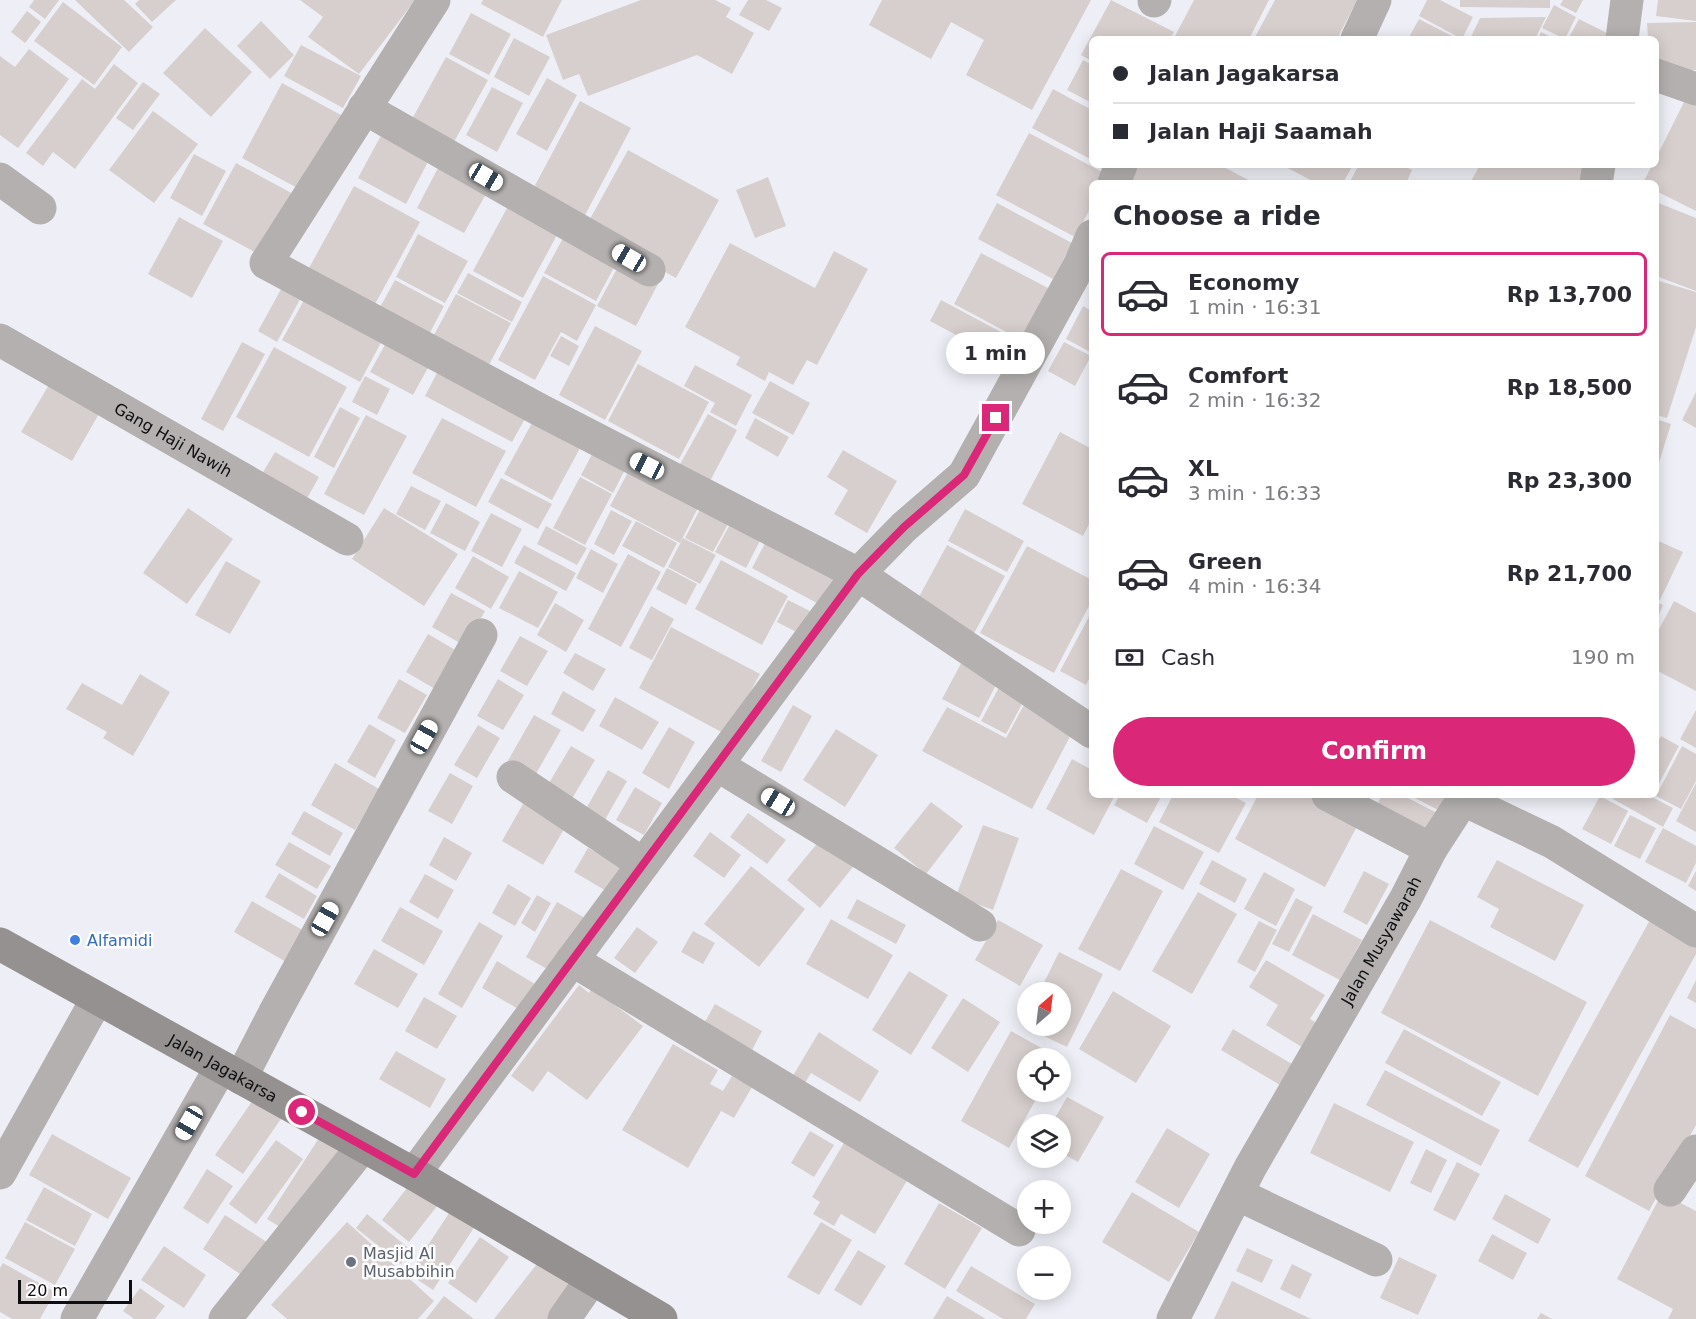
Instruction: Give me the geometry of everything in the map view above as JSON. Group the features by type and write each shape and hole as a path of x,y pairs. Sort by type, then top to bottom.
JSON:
{"main road":[{"name":"Jalan Jagakarsa","path":"0,944 414,1174 591,1280 661,1319"}],"street":[{"path":"434,0 266,263 532,406 858,574 1089,730"},
{"path":"1358,36 1374,0"},
{"path":"1622,36 1627,0"},
{"path":"1659,76 1696,89"},
{"path":"364,108 649,270"},
{"path":"0,179 40,208"},
{"path":"414,1174 858,574 904,527 964,475 1080,264 1089,243"},
{"name":"Gang Haji Nawih","path":"0,340 347,539"},
{"path":"77,1319 231,1073 273,1014 481,635"},
{"path":"717,765 980,925"},
{"path":"513,777 643,864"},
{"path":"1334,798 1431,849"},
{"name":"Jalan Musyawarah","path":"1173,1319 1237,1194 1406,898 1431,849 1464,798"},
{"name":"Jalan Musyawarah","path":"1467,798 1552,842 1696,930"},
{"path":"572,960 1017,1229"},
{"path":"0,1173 97,999"},
{"path":"225,1319 363,1146"},
{"path":"1670,1190 1696,1151"},
{"path":"1237,1194 1376,1260"},
{"path":"564,1319 591,1280"}],"building":[{"path":"34,0 59,0 45,19 29,7"},
{"path":"75,0 124,0 153,27 129,52"},
{"path":"139,0 176,0 152,22 135,4"},
{"path":"300,0 415,0 359,74 308,37 323,17"},
{"path":"483,0 562,0 543,37 481,4"},
{"path":"641,0 715,0 731,8 726,17 754,33 732,74 697,55 588,96 579,74 563,80 546,35"},
{"path":"748,0 766,0 782,8 769,31 739,15"},
{"path":"882,0 1091,0 1032,110 966,75 984,40 951,22 931,59 869,25"},
{"path":"1111,0 1174,32 1172,36 1091,36"},
{"path":"1194,0 1269,0 1251,36 1175,36"},
{"path":"1275,0 1357,0 1339,36 1256,36"},
{"path":"1427,0 1440,0 1473,17 1464,36 1456,36 1419,16"},
{"path":"1460,0 1550,0 1550,8 1460,7"},
{"path":"1563,0 1583,0 1576,13 1560,5"},
{"path":"1658,0 1696,0 1696,21 1656,16"},
{"path":"63,2 122,47 94,85 34,41"},
{"path":"1554,5 1576,17 1566,36 1559,36 1542,28"},
{"path":"27,11 41,22 25,43 11,32"},
{"path":"471,13 511,34 489,75 449,54"},
{"path":"1546,17 1536,36 1471,36 1480,18"},
{"path":"1419,19 1452,36 1410,36"},
{"path":"1579,19 1607,33 1606,36 1570,36"},
{"path":"261,21 294,55 270,79 237,46"},
{"path":"1696,22 1696,70 1659,71 1659,36 1648,36 1647,23"},
{"path":"205,28 252,72 211,117 163,73"},
{"path":"514,38 550,57 529,96 494,77"},
{"path":"1089,40 1089,59 1081,55"},
{"path":"301,45 361,76 343,108 284,76"},
{"path":"29,49 69,79 18,148 0,135 0,56 15,67"},
{"path":"446,57 488,80 454,142 412,119"},
{"path":"1083,60 1089,63 1089,101 1067,90"},
{"path":"114,64 138,83 75,169 53,152 43,166 26,153 82,79 95,89"},
{"path":"547,78 577,95 547,151 516,134"},
{"path":"143,82 160,94 133,130 116,118"},
{"path":"282,83 341,115 301,190 242,158"},
{"path":"492,87 523,103 497,152 466,135"},
{"path":"1053,89 1089,108 1089,158 1032,128"},
{"path":"1688,94 1696,98 1696,211 1659,192 1659,180 1644,180 1650,168 1659,168 1659,152"},
{"path":"580,101 631,128 583,219 532,191"},
{"path":"153,111 198,144 154,203 109,170"},
{"path":"385,128 432,154 406,204 358,178"},
{"path":"1029,133 1089,165 1089,168 1095,168 1108,175 1106,180 1089,180 1089,211 1075,237 996,195"},
{"path":"628,150 719,200 676,278 585,228"},
{"path":"194,154 226,171 202,216 170,198"},
{"path":"236,163 297,196 264,257 203,224"},
{"path":"438,168 486,194 464,233 417,208"},
{"path":"1135,168 1226,168 1248,180 1130,180"},
{"path":"1288,168 1351,168 1345,180 1310,180"},
{"path":"1357,168 1408,168 1412,170 1407,180 1351,180"},
{"path":"1478,168 1588,168 1596,172 1592,180 1472,180"},
{"path":"768,177 786,226 755,238 736,190"},
{"path":"354,186 420,222 369,315 303,279"},
{"path":"997,203 1072,243 1053,279 978,239"},
{"path":"1659,203 1696,218 1696,291 1659,277"},
{"path":"507,208 557,235 523,298 473,271"},
{"path":"179,217 223,241 192,298 148,274"},
{"path":"568,229 620,256 596,301 544,273"},
{"path":"418,234 468,261 445,303 396,277"},
{"path":"730,243 815,288 834,251 868,269 817,365 807,360 793,385 769,372 765,381 736,365 740,357 685,327"},
{"path":"981,253 1050,289 1023,341 954,304"},
{"path":"620,263 658,284 636,326 597,306"},
{"path":"468,273 522,302 512,322 457,293"},
{"path":"543,276 596,305 577,341 561,332 535,380 498,360"},
{"path":"395,280 444,306 423,346 373,320"},
{"path":"1659,281 1696,292 1696,327 1667,418 1659,416"},
{"path":"285,282 304,292 277,342 258,331"},
{"path":"308,293 385,335 360,382 282,340"},
{"path":"456,294 511,323 483,376 428,346"},
{"path":"941,300 1022,343 1010,364 930,321"},
{"path":"1083,306 1089,309 1089,351 1066,339"},
{"path":"595,326 642,351 605,420 559,395"},
{"path":"561,336 579,346 569,366 550,356"},
{"path":"387,341 430,364 413,395 370,372"},
{"path":"242,342 265,354 223,431 201,419"},
{"path":"1064,342 1089,355 1089,360 1075,386 1048,371"},
{"path":"274,347 347,387 309,457 236,417"},
{"path":"638,364 709,402 679,459 608,421"},
{"path":"695,365 752,395 736,426 710,412 715,403 684,386"},
{"path":"438,371 526,417 512,442 425,396"},
{"path":"365,376 390,389 377,415 352,402"},
{"path":"770,381 810,403 793,435 752,413"},
{"path":"50,383 100,412 72,461 21,432"},
{"path":"1696,392 1696,428 1682,420"},
{"path":"340,407 360,418 334,468 314,457"},
{"path":"538,412 586,437 552,500 504,474"},
{"path":"708,414 737,430 709,483 679,466"},
{"path":"366,415 407,436 364,515 324,494"},
{"path":"442,418 506,451 476,507 412,473"},
{"path":"755,418 789,437 778,457 745,438"},
{"path":"1659,420 1671,424 1659,463"},
{"path":"1060,432 1089,447 1089,524 1083,536 1022,504"},
{"path":"599,441 631,458 613,493 581,475"},
{"path":"843,450 897,481 867,533 834,514 848,490 827,477"},
{"path":"275,452 319,477 301,509 256,484"},
{"path":"634,461 703,498 680,543 610,506"},
{"path":"580,477 612,494 585,545 553,528"},
{"path":"501,478 552,504 538,529 488,502"},
{"path":"411,486 441,501 425,530 396,514"},
{"path":"706,498 734,513 713,552 685,538"},
{"path":"446,503 480,522 465,551 430,533"},
{"path":"188,508 233,539 187,604 143,573"},
{"path":"384,508 458,554 424,606 352,559"},
{"path":"965,509 1024,541 1007,572 948,541"},
{"path":"611,510 632,521 614,555 594,544"},
{"path":"491,513 522,529 502,567 471,551"},
{"path":"736,513 766,529 746,568 715,552"},
{"path":"636,521 677,543 664,568 622,546"},
{"path":"546,526 587,548 577,565 537,544"},
{"path":"770,534 845,574 826,608 752,568"},
{"path":"683,538 716,555 700,584 668,567"},
{"path":"1659,541 1683,552 1659,599"},
{"path":"524,545 576,573 566,591 514,563"},
{"path":"947,545 1005,576 971,639 913,608"},
{"path":"1027,546 1089,578 1089,606 1054,673 980,633"},
{"path":"591,549 618,564 603,593 576,578"},
{"path":"628,554 661,572 621,647 588,629"},
{"path":"473,556 509,577 491,609 455,588"},
{"path":"721,560 788,596 762,645 695,609"},
{"path":"226,561 261,581 230,634 195,615"},
{"path":"667,568 697,584 686,605 656,589"},
{"path":"519,571 558,592 538,628 499,608"},
{"path":"451,593 485,611 465,646 432,627"},
{"path":"788,600 814,613 802,635 777,622"},
{"path":"1674,601 1696,613 1696,691 1659,672 1659,629"},
{"path":"555,603 584,620 566,652 537,635"},
{"path":"1659,603 1663,605 1659,615"},
{"path":"651,606 674,619 652,660 629,648"},
{"path":"1089,617 1089,679 1086,685 1060,671"},
{"path":"671,627 760,674 727,735 639,688"},
{"path":"428,634 457,651 435,689 406,672"},
{"path":"520,636 548,651 527,686 500,671"},
{"path":"575,653 606,669 593,691 563,673"},
{"path":"965,656 1001,675 979,718 942,699"},
{"path":"140,674 170,692 133,756 103,738 107,732 66,709 82,683 122,705"},
{"path":"1004,678 1029,691 1006,734 981,721"},
{"path":"399,679 427,695 405,733 377,718"},
{"path":"498,679 524,695 503,730 477,716"},
{"path":"563,691 596,710 583,732 551,714"},
{"path":"615,697 659,722 642,750 599,726"},
{"path":"1025,703 1074,729 1032,809 922,751 947,707 1006,738"},
{"path":"793,705 812,716 781,772 761,761"},
{"path":"1696,710 1696,748 1680,739"},
{"path":"534,715 561,730 533,779 506,764"},
{"path":"369,724 396,740 375,778 347,762"},
{"path":"478,725 500,738 477,778 454,765"},
{"path":"669,727 695,742 669,789 642,773"},
{"path":"836,729 878,755 845,807 803,780"},
{"path":"1661,736 1679,746 1659,783 1659,739"},
{"path":"571,746 595,760 570,802 546,788"},
{"path":"1682,746 1696,754 1696,781 1681,809 1659,798 1659,790"},
{"path":"1072,759 1089,768 1089,798 1113,798 1094,835 1046,809"},
{"path":"335,763 379,789 355,830 311,805"},
{"path":"608,770 627,781 602,825 583,814"},
{"path":"450,773 473,786 452,824 428,811"},
{"path":"1696,783 1696,832 1676,821"},
{"path":"635,787 662,803 644,835 616,820"},
{"path":"528,795 570,819 543,865 502,841"},
{"path":"1118,798 1160,798 1147,823 1114,805"},
{"path":"1171,798 1237,798 1246,803 1219,853 1159,822"},
{"path":"1256,798 1326,798 1362,817 1325,887 1235,839"},
{"path":"1380,798 1408,798 1443,816 1435,833 1378,803"},
{"path":"1415,798 1456,798 1448,815"},
{"path":"1599,798 1604,798 1628,811 1611,844 1582,829"},
{"path":"1654,798 1673,808 1663,827 1613,799"},
{"path":"931,802 963,826 926,874 894,848"},
{"path":"304,811 343,833 330,856 291,834"},
{"path":"748,813 786,840 767,864 730,837"},
{"path":"1630,815 1656,828 1640,859 1614,846"},
{"path":"983,825 1019,838 993,910 956,896"},
{"path":"1154,826 1204,852 1183,890 1134,864"},
{"path":"1663,828 1696,846 1696,863 1686,883 1645,862"},
{"path":"710,832 741,855 724,878 693,856"},
{"path":"444,837 472,853 456,881 429,865"},
{"path":"820,840 853,867 820,908 787,880"},
{"path":"289,842 331,866 317,889 275,865"},
{"path":"588,848 627,870 613,895 574,872"},
{"path":"1212,860 1247,879 1235,903 1199,884"},
{"path":"1497,860 1584,905 1555,961 1490,927 1499,909 1477,897"},
{"path":"751,866 805,909 759,967 704,924"},
{"path":"1121,869 1163,891 1120,971 1078,949"},
{"path":"1364,871 1389,884 1367,925 1343,912"},
{"path":"1696,871 1696,891 1688,886"},
{"path":"1264,872 1295,889 1276,926 1244,909"},
{"path":"279,873 317,896 304,919 265,897"},
{"path":"425,874 454,890 438,919 409,902"},
{"path":"508,884 531,898 515,926 492,913"},
{"path":"1198,892 1237,914 1192,994 1152,971"},
{"path":"537,895 551,903 535,932 521,923"},
{"path":"1296,898 1313,907 1289,952 1272,944"},
{"path":"857,899 906,925 896,944 847,918"},
{"path":"252,901 306,932 288,963 234,932"},
{"path":"557,902 585,918 554,973 526,957"},
{"path":"400,907 443,931 424,965 381,941"},
{"path":"1313,914 1362,940 1340,980 1292,955"},
{"path":"1651,918 1696,943 1696,954 1578,1168 1528,1141"},
{"path":"831,919 893,955 868,999 806,964"},
{"path":"998,920 1043,945 1022,982 1017,982 1017,984 975,960"},
{"path":"1430,920 1587,1002 1538,1096 1381,1013"},
{"path":"1259,921 1277,930 1255,972 1237,962"},
{"path":"479,922 503,936 462,1008 438,994"},
{"path":"637,927 658,942 635,973 614,958"},
{"path":"693,931 715,943 703,964 681,952"},
{"path":"374,949 418,974 398,1008 354,984"},
{"path":"1059,952 1103,974 1067,1047 1044,1036 1071,1036 1071,982 1044,982"},
{"path":"1266,960 1325,995 1310,1019 1320,1025 1305,1049 1266,1025 1278,1005 1249,987"},
{"path":"497,961 535,984 520,1010 482,988"},
{"path":"909,971 948,995 911,1055 872,1030"},
{"path":"1696,980 1696,1003 1687,998"},
{"path":"579,985 589,993 592,988 643,1026 587,1100 548,1071 533,1092 511,1076"},
{"path":"1113,991 1171,1026 1136,1083 1079,1049"},
{"path":"424,997 457,1016 437,1049 405,1031"},
{"path":"963,998 1000,1022 968,1072 931,1048"},
{"path":"715,1004 762,1031 750,1054 702,1027"},
{"path":"1670,1015 1696,1029 1696,1125 1649,1211 1585,1176"},
{"path":"1233,1029 1292,1064 1280,1085 1221,1050"},
{"path":"1404,1029 1501,1082 1482,1116 1385,1063"},
{"path":"1011,1031 1041,1048 1017,1048 1017,1102 1034,1102 1028,1114 1017,1114 1017,1134 1009,1148 961,1121"},
{"path":"819,1032 879,1071 860,1102 811,1073 800,1091 788,1084"},
{"path":"673,1044 718,1070 710,1084 723,1091 732,1076 752,1087 734,1118 721,1111 688,1168 622,1130"},
{"path":"396,1051 446,1079 430,1108 379,1079"},
{"path":"1385,1070 1500,1130 1481,1166 1366,1105"},
{"path":"255,1097 283,1116 243,1174 215,1155"},
{"path":"1071,1099 1104,1117 1078,1162 1071,1158 1071,1114 1057,1114 1064,1102 1071,1102"},
{"path":"1334,1103 1414,1142 1390,1192 1310,1153"},
{"path":"326,1127 355,1146 288,1232 267,1219"},
{"path":"1167,1128 1210,1154 1179,1208 1135,1182"},
{"path":"810,1131 834,1145 814,1177 791,1163"},
{"path":"52,1134 131,1178 108,1219 29,1175"},
{"path":"848,1136 911,1174 875,1234 841,1214 834,1226 813,1214 820,1202 812,1197"},
{"path":"276,1140 303,1159 256,1224 229,1204"},
{"path":"1426,1149 1447,1160 1431,1193 1410,1183"},
{"path":"1457,1162 1480,1174 1455,1221 1433,1210"},
{"path":"207,1169 233,1186 208,1224 183,1208"},
{"path":"414,1179 441,1201 409,1242 382,1220"},
{"path":"44,1187 92,1214 75,1246 26,1220"},
{"path":"1132,1192 1199,1232 1169,1282 1102,1242"},
{"path":"1662,1193 1696,1211 1696,1319 1668,1319 1673,1309 1617,1279"},
{"path":"1505,1194 1551,1219 1538,1244 1492,1219"},
{"path":"457,1201 481,1217 433,1290 409,1274"},
{"path":"939,1203 982,1228 945,1289 904,1264"},
{"path":"367,1214 412,1251 401,1264 356,1228"},
{"path":"225,1215 273,1246 249,1280 203,1249"},
{"path":"25,1222 75,1249 55,1285 5,1258"},
{"name":"Masjid Al Musabbihin","path":"347,1222 434,1301 418,1319 287,1319 271,1305"},
{"path":"821,1222 852,1240 819,1295 787,1277"},
{"path":"1492,1234 1527,1253 1513,1280 1478,1261"},
{"path":"480,1237 509,1257 476,1303 448,1283"},
{"path":"164,1246 206,1275 184,1308 141,1280"},
{"path":"1247,1248 1273,1260 1262,1283 1236,1271"},
{"path":"858,1250 886,1266 861,1306 834,1290"},
{"path":"543,1256 581,1286 555,1319 494,1319"},
{"path":"1399,1257 1437,1275 1418,1315 1380,1298"},
{"path":"3,1263 55,1292 40,1319 12,1319 0,1312 0,1268"},
{"path":"1292,1264 1312,1274 1300,1299 1280,1289"},
{"path":"971,1266 1017,1293 1017,1300 1028,1300 1035,1304 1026,1319 1003,1319 956,1291"},
{"path":"1232,1281 1311,1319 1214,1319"},
{"path":"140,1288 165,1306 155,1319 134,1319 123,1311"},
{"path":"444,1296 474,1319 426,1319"},
{"path":"947,1296 986,1319 933,1319"},
{"path":"1541,1313 1552,1319 1537,1319"}],"place":[{"name":"Alfamidi","path":"75,940"},
{"name":"Masjid Al Musabbihin","path":"351,1262"}],"route":[{"path":"302,1112 414,1174 858,574 904,527 964,475 996,418"}]}
